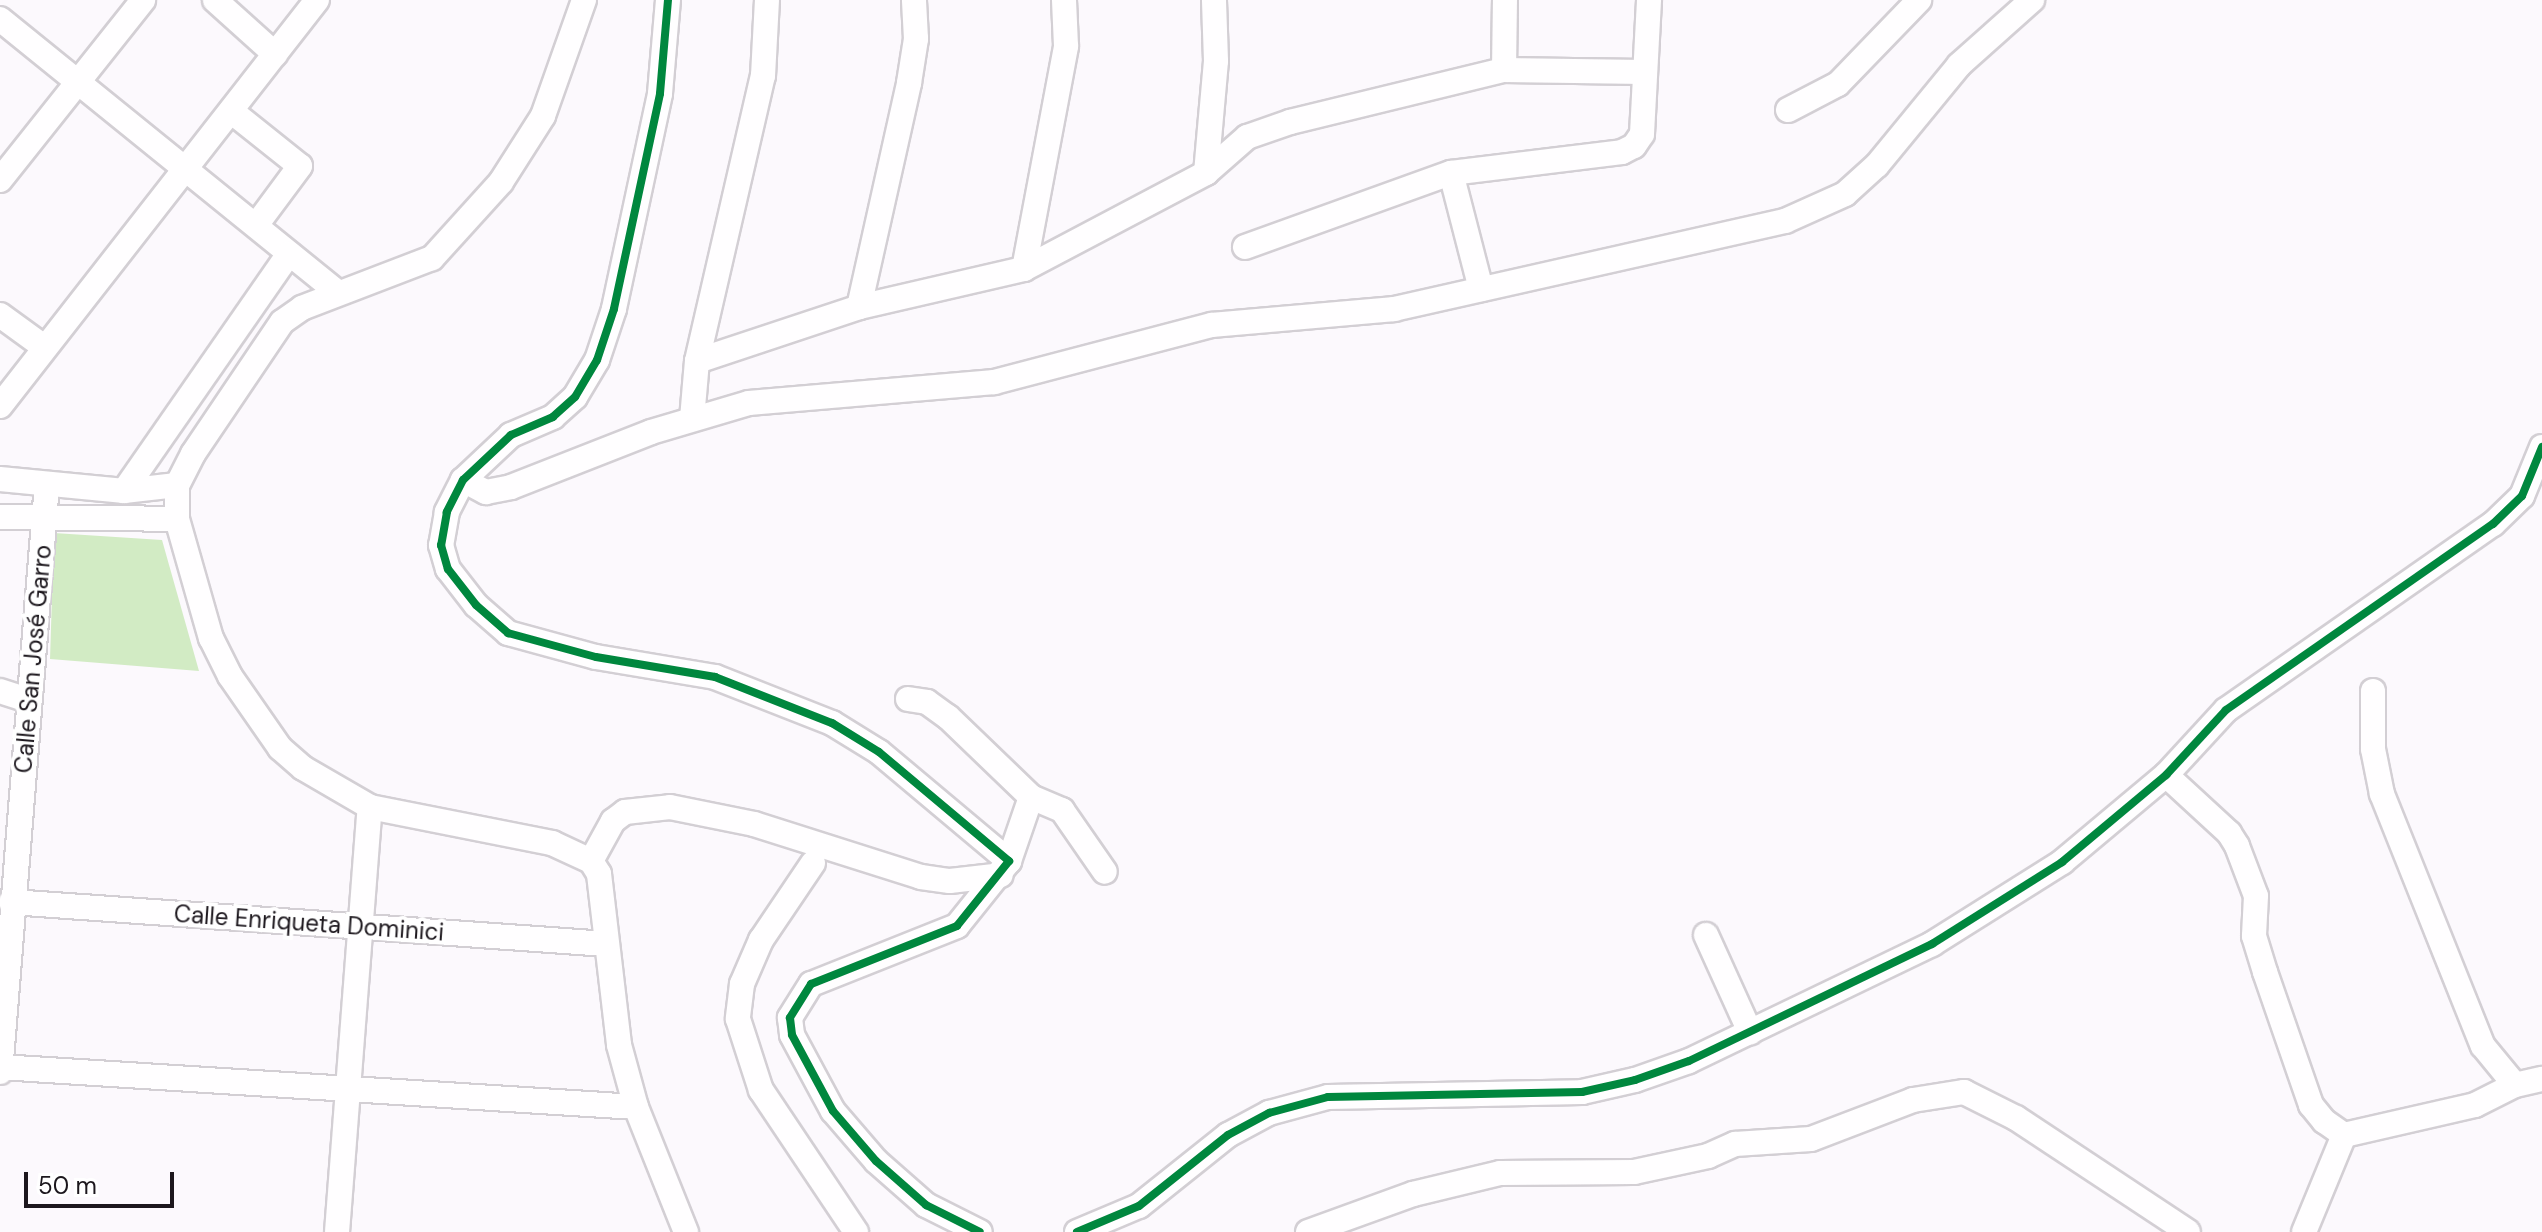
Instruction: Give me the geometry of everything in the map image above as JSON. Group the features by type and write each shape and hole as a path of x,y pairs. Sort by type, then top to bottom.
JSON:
{"street":[{"path":"0,180 143,0"},
{"path":"215,0 275,54"},
{"path":"584,0 543,116 501,182 432,258 338,293 282,322 177,485 177,519 211,638 255,715 303,768 370,807 552,843 591,861 599,874 619,1045 636,1107 686,1232"},
{"path":"668,0 660,94 614,309 597,360 575,397 553,417 511,435 463,480 447,512 441,545 448,569 476,605 508,633 596,657 715,677 832,723 879,752 1005,868"},
{"path":"692,419 697,361 763,76 767,0"},
{"path":"859,307 909,83 916,39 914,0"},
{"path":"1024,269 1066,46 1064,0"},
{"path":"1206,173 1216,61 1214,0"},
{"path":"1504,70 1505,0"},
{"path":"1245,247 1451,173 1622,152 1634,146 1642,134 1649,0"},
{"path":"1788,110 1838,84 1919,0"},
{"path":"463,480 486,492 511,487 692,419 749,403 994,382 1212,325 1394,309 1785,221 1845,194 1877,165 1959,65 2032,0"},
{"path":"0,406 185,172 275,54 308,3"},
{"path":"0,19 185,172 257,224 338,293"},
{"path":"697,361 859,307 1024,269 1206,173 1247,137 1432,84 1504,70 1644,72"},
{"path":"231,111 300,166 257,224"},
{"path":"1451,173 1481,289"},
{"path":"124,491 289,254"},
{"path":"0,315 44,347"},
{"path":"1077,1232 1139,1206 1228,1135 1269,1113 1328,1097 1382,1092 1582,1092 1689,1061 1932,944 2062,862 2166,775 2226,710 2493,524 2522,496 2542,447"},
{"path":"0,479 124,491 177,485"},
{"name":"Calle San José Garro","path":"0,1069 11,902 47,484"},
{"path":"0,517 177,519"},
{"path":"0,691 28,700"},
{"path":"2373,691 2373,749 2382,794 2483,1046 2515,1085"},
{"path":"908,699 927,702 948,717 1031,797 1062,810 1105,872"},
{"path":"2166,775 2237,846 2256,896 2254,936 2311,1105 2344,1135"},
{"path":"980,1232 926,1205 876,1161 833,1111 792,1035 790,1018 811,984 957,926 1005,868 1031,797"},
{"path":"337,1232 370,807"},
{"path":"591,861 613,821 625,812 670,807 754,824 921,877 950,881 1005,868"},
{"path":"813,863 761,940 742,984 738,1019 761,1090 856,1232"},
{"name":"Calle Enriqueta Dominici","path":"11,902 607,944"},
{"path":"1706,935 1750,1032"},
{"path":"0,1069 636,1107"},
{"path":"2344,1135 2475,1105 2515,1085 2542,1079"},
{"path":"1308,1232 1413,1194 1500,1173 1634,1172 1708,1156 1735,1144 1811,1139 1945,1092 1964,1092 2016,1118 2188,1232"},
{"path":"2304,1232 2344,1135"}],"green space":[{"path":"54,533 162,540 199,671 50,659"}],"cycle path":[{"path":"668,0 660,94 614,309 597,360 575,397 553,417 511,435 463,480 447,512 441,545 448,569 476,605 508,633 596,657 715,677 832,723 879,752 1009,861 957,926 811,984 790,1018 792,1035 833,1111 876,1161 926,1205 980,1232"},
{"path":"1077,1232 1139,1206 1228,1135 1269,1113 1328,1097 1582,1092 1635,1080 1689,1061 1932,944 2062,862 2166,775 2226,710 2493,524 2522,496 2542,447"}]}
